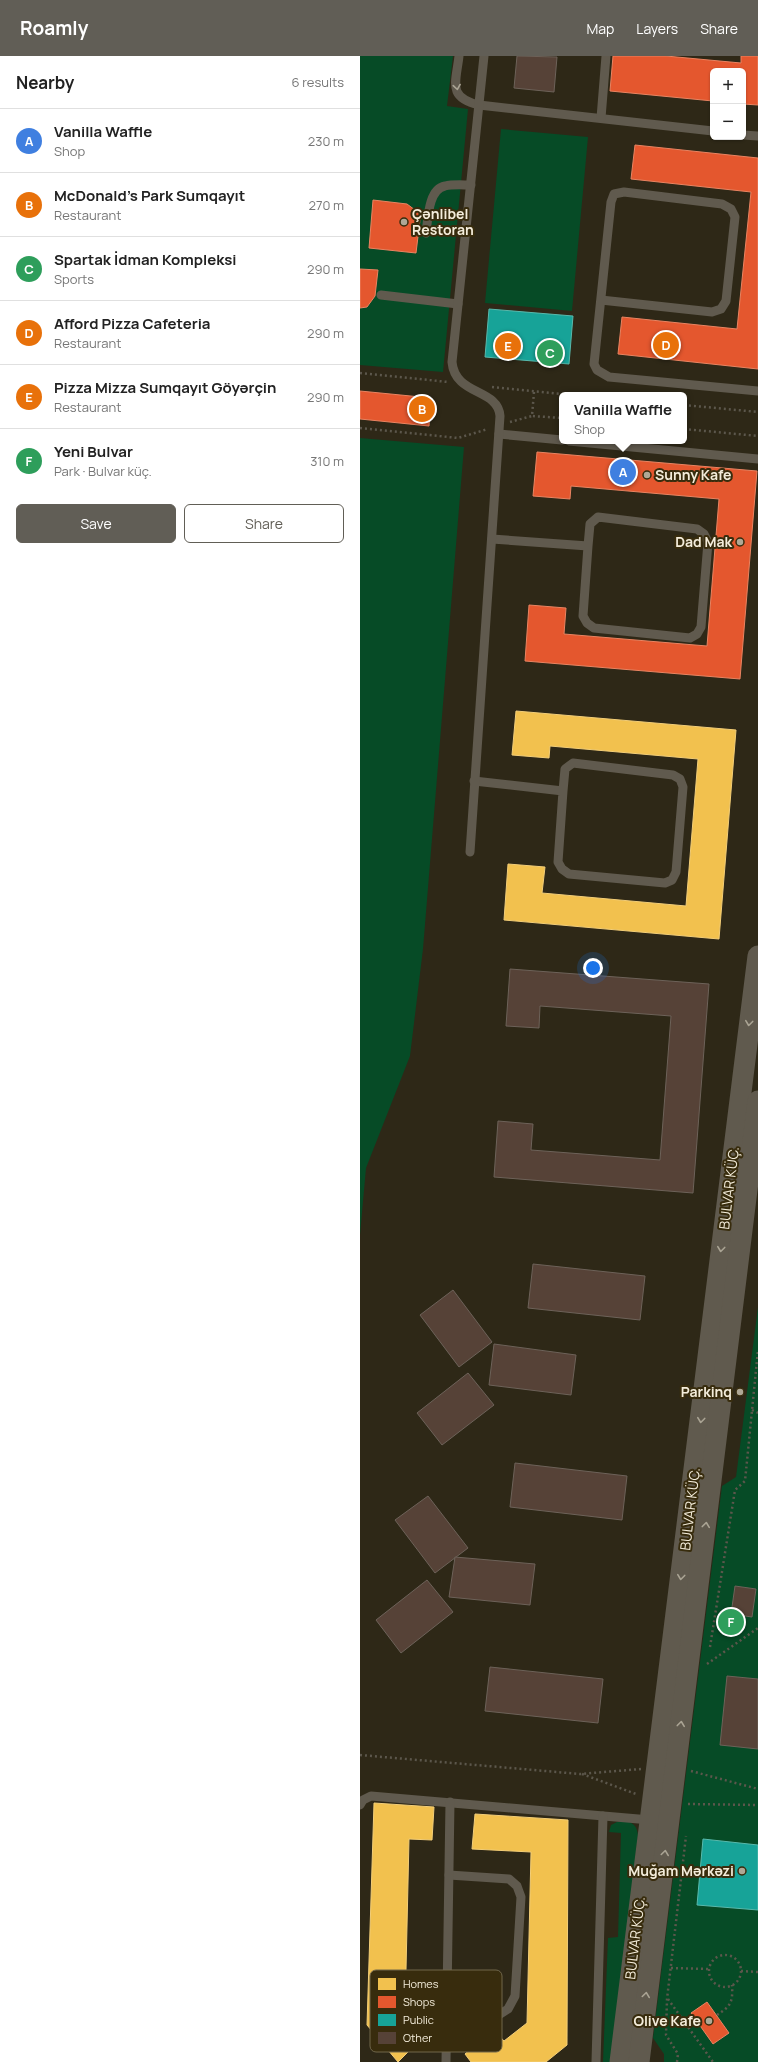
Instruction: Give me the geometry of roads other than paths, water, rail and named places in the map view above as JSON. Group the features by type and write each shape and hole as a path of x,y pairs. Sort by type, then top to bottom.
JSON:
{"street":[{"name":"BULVAR KÜÇ.","path":"620,2062 633,2025 683,1770 705,1462 744,1142 758,956"},
{"name":"BULVAR KÜÇ.","path":"744,1142 758,1101"},
{"name":"BULVAR KÜÇ.","path":"639,2062 633,2025 650,1820 683,1770"}],"lane":[{"path":"459,56 455,88 460,98 479,105 710,131"},
{"path":"470,852 492,539 499,409 495,403 458,380 453,371 458,304 484,56"},
{"path":"601,118 606,56"},
{"path":"746,135 758,136"},
{"path":"426,233 433,196 438,189 444,186 471,185"},
{"path":"601,300 712,312 721,309 726,301 735,217 731,209 722,204 624,192 614,194 611,202 594,364 597,370 610,377 758,391"},
{"path":"381,295 458,304"},
{"path":"499,430 559,440"},
{"path":"600,444 758,459"},
{"path":"598,517 697,529 704,534 708,542 701,627 697,634 690,638 594,628 587,623 583,616 588,546 590,524 598,517"},
{"path":"492,539 588,546"},
{"path":"573,763 673,775 680,779 683,787 676,872 672,880 665,883 658,883 569,874 562,869 558,862 563,791 565,769 573,763"},
{"path":"474,781 563,791"},
{"path":"360,1805 363,1800 371,1796 650,1820"},
{"path":"447,1970 450,1802"},
{"path":"596,2062 603,1816"},
{"path":"449,1875 509,1879 517,1886 521,1897 515,1996 508,2009 502,2013"}],"place":[{"name":"Çənlibel Restoran","path":"404,222"},
{"name":"Afford Pizza Cafeteria","path":"666,345"},
{"name":"Pizza Mizza Sumqayıt Göyərçin","path":"508,346"},
{"name":"Spartak İdman Kompleksi","path":"550,353"},
{"name":"McDonald's Park Sumqayıt","path":"422,409"},
{"name":"Vanilla Waffle","path":"623,472"},
{"name":"Sunny Kafe","path":"647,475"},
{"name":"Dad Mak","path":"740,542"},
{"name":"Parkinq","path":"740,1392"},
{"name":"Yeni Bulvar","path":"731,1622"},
{"name":"Muğam Mərkəzi","path":"742,1871"},
{"name":"Olive Kafe","path":"709,2021"}]}
